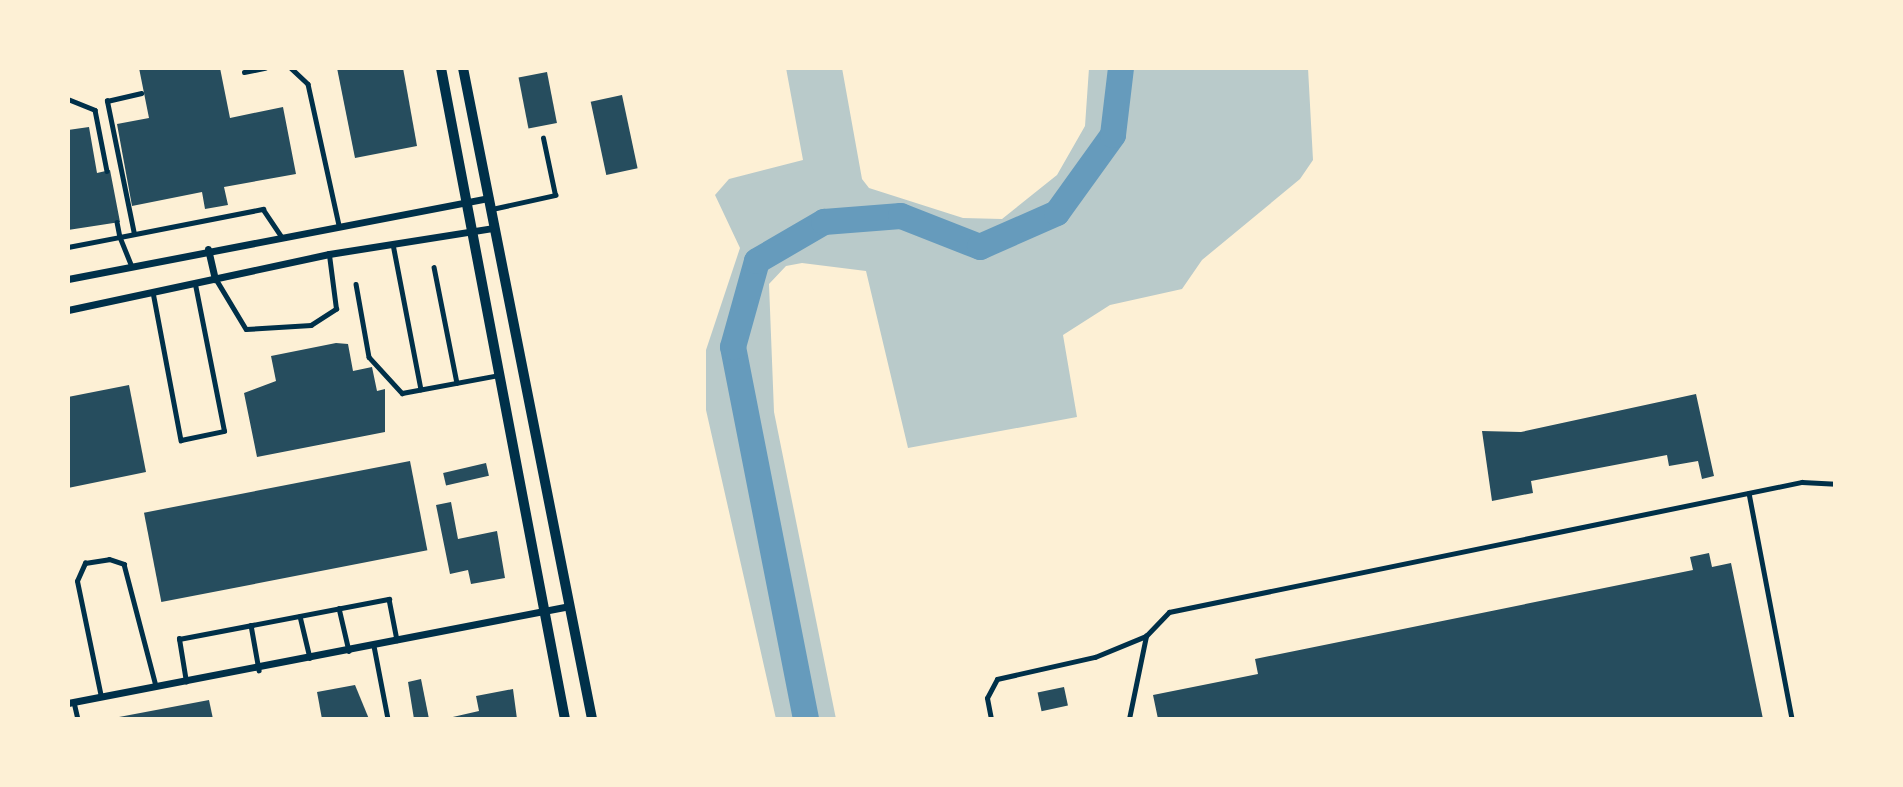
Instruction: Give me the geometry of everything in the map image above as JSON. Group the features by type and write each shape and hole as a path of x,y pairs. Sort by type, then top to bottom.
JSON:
{"street":[{"path":"441,68 565,719"},
{"path":"463,68 592,719"},
{"path":"68,279 132,268 208,249 467,202 490,204"},
{"path":"68,310 329,254 495,228"},
{"path":"208,249 215,279"},
{"path":"71,703 259,670 570,606"}],"lane":[{"path":"244,72 265,68"},
{"path":"291,68 308,84 339,225"},
{"path":"134,234 107,102 141,93"},
{"path":"68,99 95,110 107,171"},
{"path":"490,204 555,195 543,138"},
{"path":"68,247 264,209 281,236"},
{"path":"117,222 132,268"},
{"path":"393,244 421,389"},
{"path":"215,279 246,329 311,325 336,309 329,254"},
{"path":"434,267 457,383"},
{"path":"153,292 181,440 224,431 195,284"},
{"path":"356,284 369,357 402,393 500,375"},
{"path":"991,719 987,698 997,679 1095,657 1146,636 1169,612 1802,482 1835,484"},
{"path":"1749,493 1792,719"},
{"path":"101,698 78,581 85,564 109,559 124,564 156,688"},
{"path":"186,682 179,639 389,598 398,642"},
{"path":"340,608 349,652"},
{"path":"300,616 311,659"},
{"path":"251,625 259,670"},
{"path":"1129,719 1146,636"},
{"path":"374,646 388,719"},
{"path":"71,703 78,719"}],"shaded area":[{"path":"786,68 842,68 862,179 869,188 963,218 1002,219 1057,175 1085,126 1089,68 1308,68 1313,160 1300,179 1202,260 1182,289 1110,305 1063,335 1077,417 908,448 866,271 802,263 786,266 769,284 774,412 836,719 776,719 706,410 706,350 740,248 715,195 729,179 803,160"}],"building":[{"path":"139,68 220,68 230,118 283,107 296,174 224,187 228,205 205,209 202,192 132,206 117,124 149,118"},
{"path":"337,68 403,68 417,146 355,158"},
{"path":"547,72 557,123 528,129 519,78"},
{"path":"622,95 638,168 606,175 591,102"},
{"path":"89,127 97,173 110,170 120,222 68,230 68,130"},
{"path":"336,343 348,344 353,371 372,367 377,391 385,389 385,432 257,457 244,393 276,381 271,356"},
{"path":"129,385 146,472 68,488 68,397"},
{"path":"1696,394 1714,476 1702,479 1698,461 1669,466 1667,455 1531,481 1533,493 1492,501 1482,431 1521,432"},
{"path":"410,461 427,550 161,602 144,513"},
{"path":"486,463 489,476 446,486 443,473"},
{"path":"451,502 458,539 497,531 505,578 471,584 468,570 450,574 436,505"},
{"path":"1709,553 1712,567 1731,563 1763,719 1158,719 1153,695 1258,674 1255,659 1693,570 1690,557"},
{"path":"421,679 429,719 414,719 408,682"},
{"path":"355,685 369,719 322,719 317,692"},
{"path":"1064,687 1068,706 1042,711 1038,693"},
{"path":"513,689 517,719 444,719 479,711 476,696"},
{"path":"209,700 213,719 119,719 119,717"}],"waterway":[{"path":"806,719 733,347 757,261 824,222 901,216 980,247 1057,213 1113,135 1121,68"}]}
